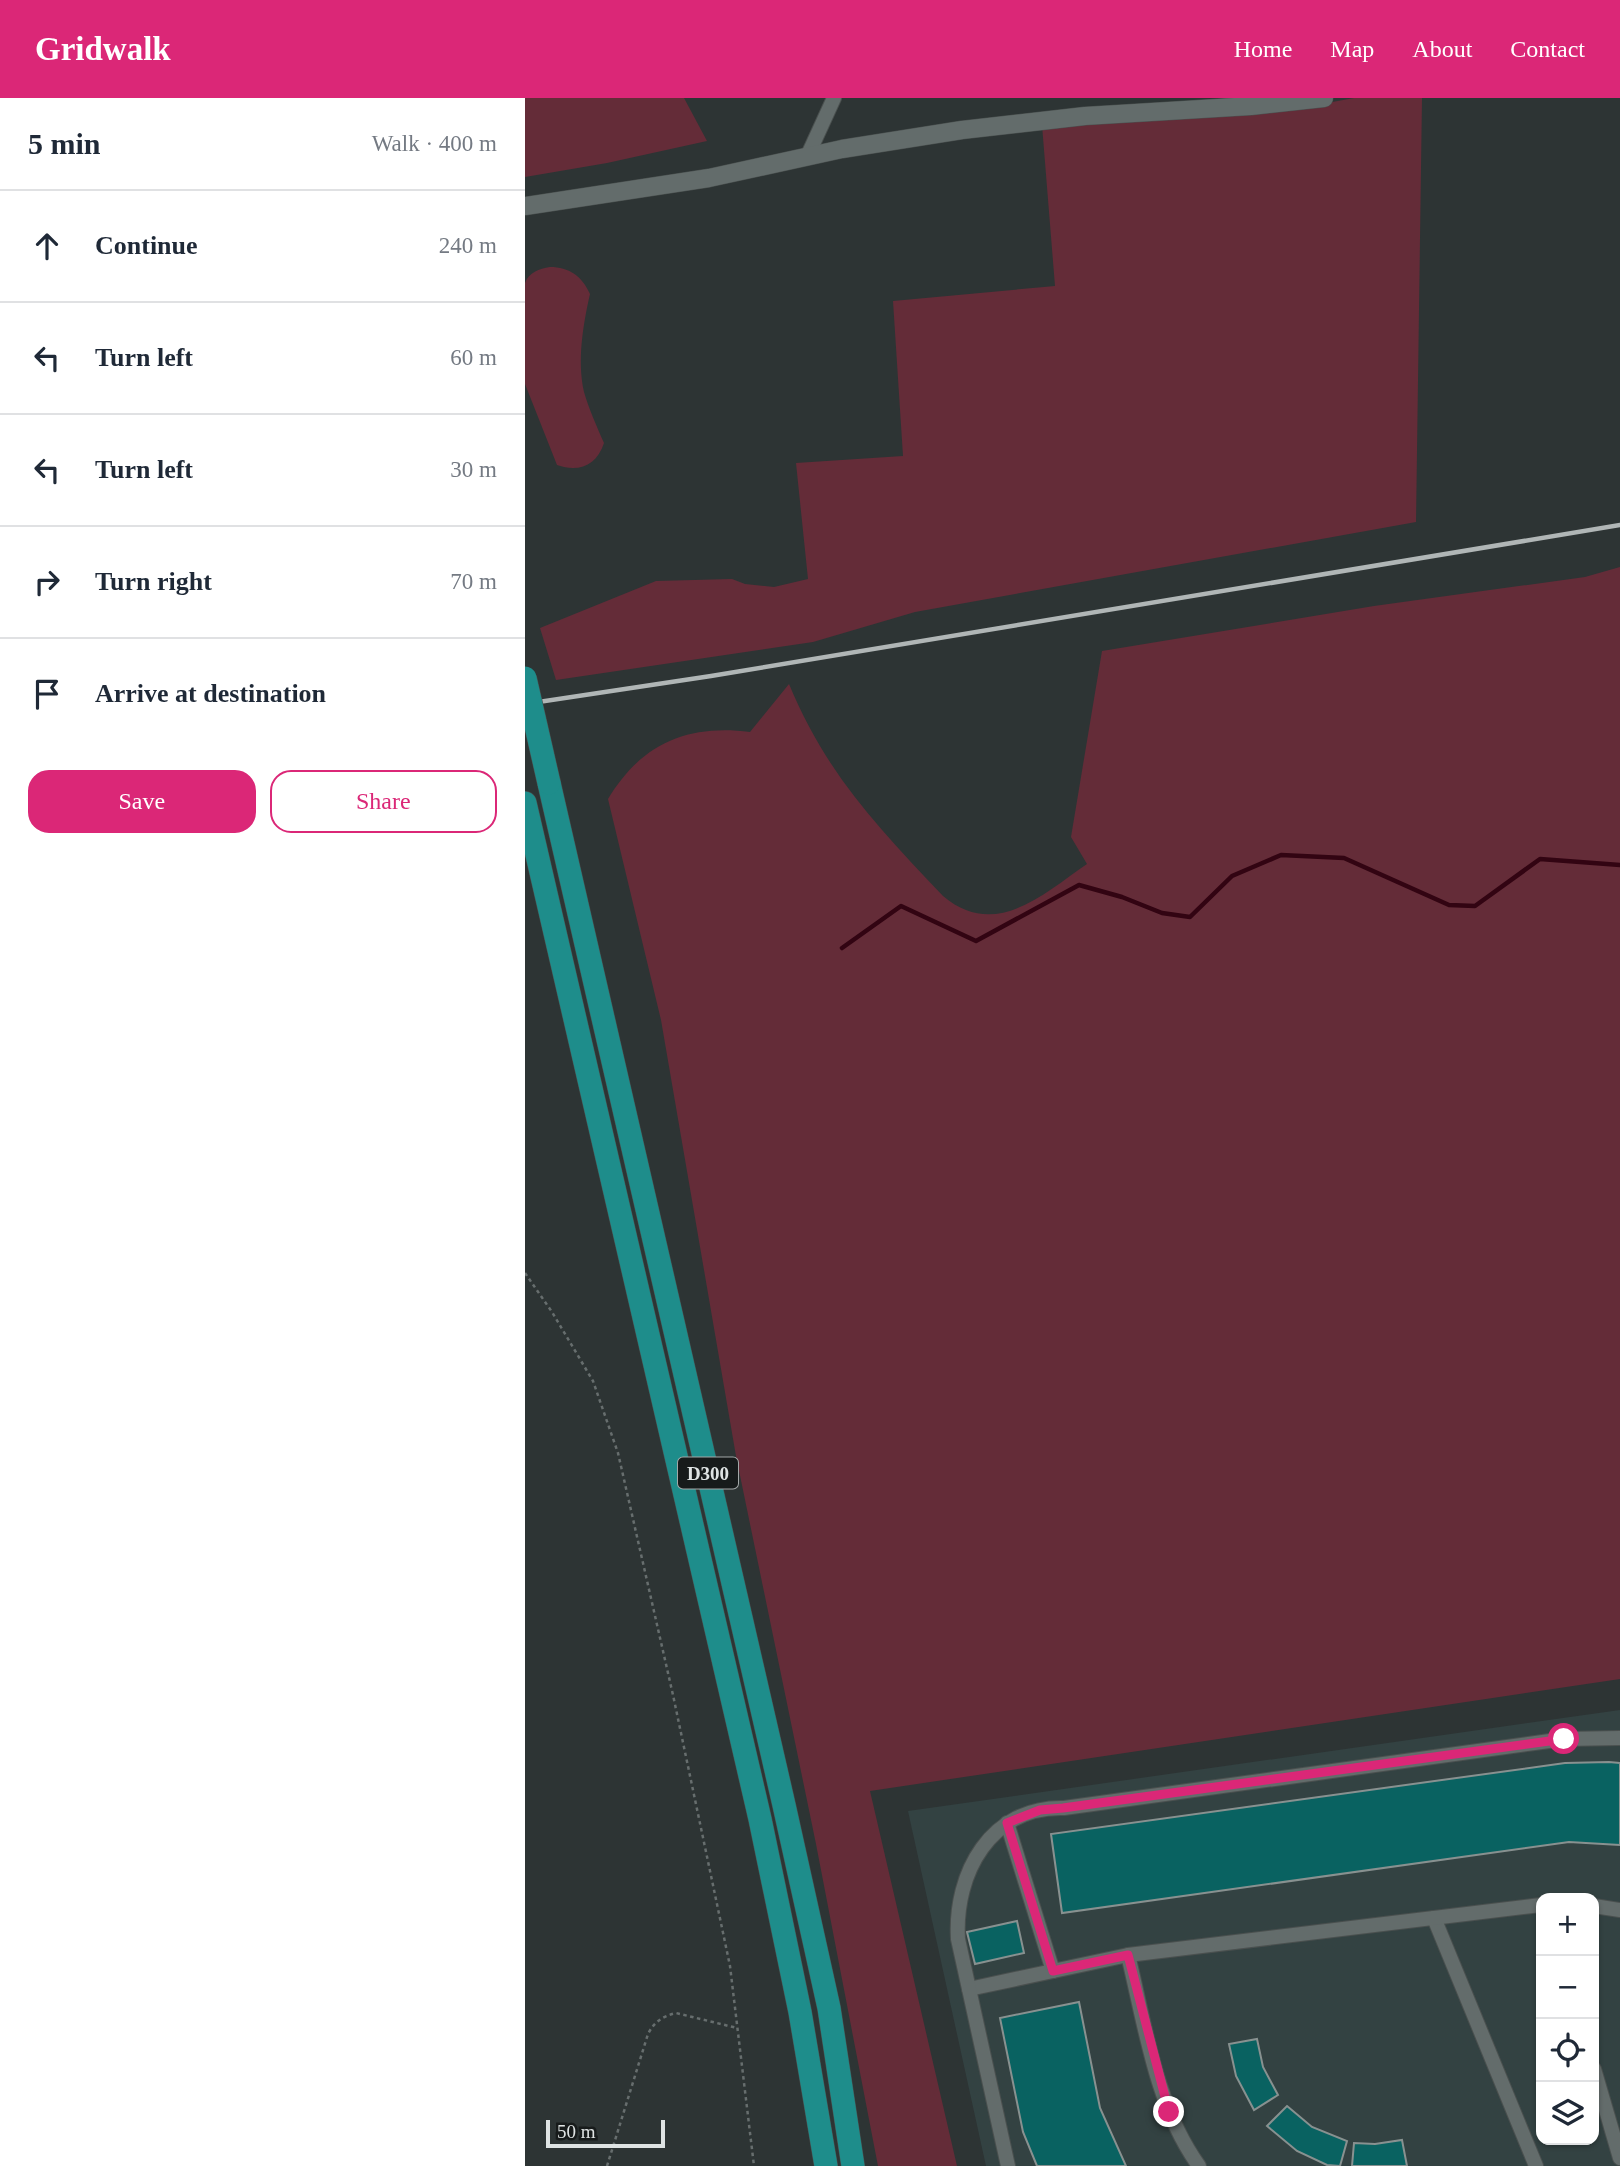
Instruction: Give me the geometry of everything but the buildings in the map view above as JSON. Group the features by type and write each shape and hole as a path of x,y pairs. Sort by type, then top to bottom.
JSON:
{"highway":[{"name":"D300","path":"525,678 784,1805 828,2008 853,2166"},
{"name":"D300","path":"525,803 760,1819 800,2012 826,2166"}],"street":[{"path":"807,157 834,98"},
{"path":"525,206 709,178 902,139 1022,122 1148,111 1251,106 1324,98"},
{"path":"1008,2166 958,1939 957,1916 969,1871 982,1848 1007,1823 1028,1813 1052,1808 1564,1739 1620,1738"},
{"path":"1007,1823 1053,1971"},
{"path":"969,1989 1128,1955 1536,1906"},
{"path":"1599,1907 1620,1910"},
{"path":"1433,1918 1536,2166"},
{"path":"1128,1955 1169,2112 1199,2166"},
{"path":"1598,2082 1620,2158"}],"path":[{"path":"525,1273 593,1381 618,1452 730,1966 754,2166"},
{"path":"607,2166 648,2034 655,2022 677,2013 737,2028"}],"shaded area":[{"path":"525,98 684,98 707,141 607,163 525,177"},
{"path":"1354,98 1422,98 1416,522 915,612 813,642 556,680 540,628 656,581 732,579 745,584 774,587 808,579 796,463 903,456 893,301 1055,286 1042,125 1327,103"},
{"path":"550,267 574,274 590,294 582,343 582,380 588,405 604,443 592,462 573,468 557,465 525,384 525,283 535,272"},
{"path":"1620,567 1620,1679 870,1791 957,2166 878,2166 816,1844 736,1456 661,1020 608,799 635,764 668,742 706,731 750,732 789,684 820,746 837,773 896,846 943,896 962,909 981,914 1000,913 1035,899 1087,864 1071,837 1102,651 1374,606 1585,577"},
{"path":"1620,1710 1620,2166 986,2166 908,1811"}],"waterway":[{"path":"842,948 901,906 976,941 1079,885 1122,897 1162,913 1190,917 1232,876 1281,855 1344,858 1449,905 1475,906 1540,859 1620,865"}],"railway":[{"path":"525,704 711,676 1620,525"}],"route":[{"path":"1169,2112 1128,1955 1053,1971 1007,1823 1028,1813 1052,1808 1564,1739"}]}
